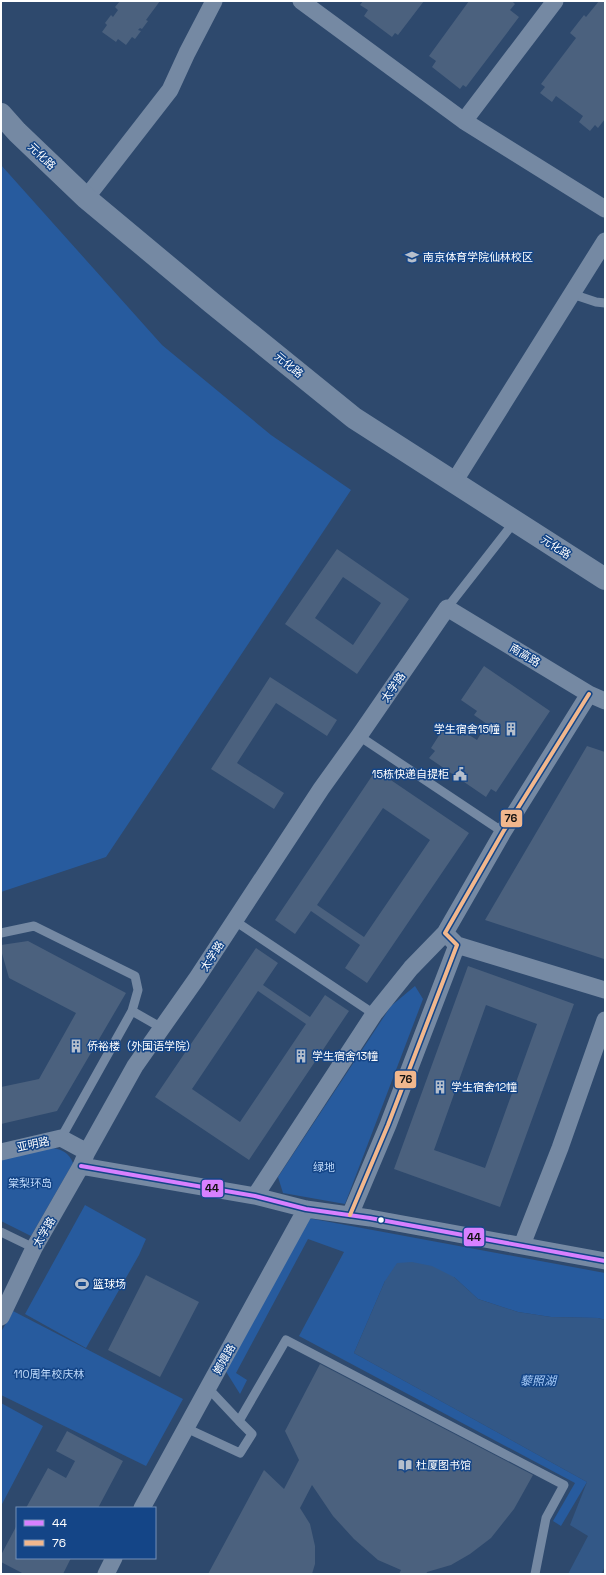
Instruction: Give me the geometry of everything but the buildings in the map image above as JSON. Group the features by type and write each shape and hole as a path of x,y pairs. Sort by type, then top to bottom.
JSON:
{"street":[{"path":"86,198 170,90 214,1"},
{"path":"301,1 464,120 605,209"},
{"path":"464,120 555,1"},
{"name":"元化路","path":"1,114 17,132 86,198 212,303 354,418 605,579"},
{"path":"454,482 605,241"},
{"name":"南高路","path":"447,608 589,694 605,701"},
{"name":"太学路","path":"1,1317 34,1248 135,1066 197,978 321,789 447,608"},
{"path":"350,1215 388,1125 451,939 503,832 589,694"},
{"path":"451,939 605,990"},
{"path":"255,1196 374,1014 411,968 451,939"},
{"path":"522,1246 560,1148 605,1020"},
{"name":"亚明路","path":"1,1152 61,1138 84,1159 255,1196 306,1209 350,1215 605,1260"},
{"name":"嫏嬛路","path":"143,1507 306,1209"},
{"path":"106,1574 114,1559"}],"lane":[{"path":"572,294 596,302 605,303"},
{"path":"447,608 515,520"},
{"path":"359,736 503,832"},
{"path":"235,921 374,1014"},
{"path":"1,933 34,926 135,976 138,990 132,1011 61,1138"},
{"path":"132,1011 162,1028"},
{"path":"1,1232 34,1248"},
{"path":"239,1420 286,1340 564,1485 546,1518 535,1574"},
{"path":"186,1428 240,1453 252,1434 208,1388"}],"green space":[{"path":"1,165 162,345 271,435 351,490 106,857 1,892"},
{"name":"绿地","path":"415,986 423,999 345,1204 283,1193 278,1177 391,1006"},
{"name":"棠梨环岛","path":"53,1148 65,1152 73,1163 31,1236 1,1221 1,1159"},
{"name":"篮球场","path":"85,1205 146,1239 139,1255 86,1348 25,1314"},
{"path":"308,1218 605,1273 605,1320 598,1318 551,1317 518,1312 478,1299 454,1277 385,1281 354,1353 587,1482 561,1526 553,1521 575,1483 299,1336 344,1252 308,1239 236,1373 247,1380 240,1394 225,1370"},
{"name":"110周年校庆林","path":"13,1311 183,1399 146,1466 1,1395 1,1332"},
{"path":"1,1403 43,1426 1,1506"}],"water":[{"name":"藜照湖","path":"412,1262 432,1266 454,1277 478,1299 518,1312 551,1317 598,1318 605,1320 605,1567 601,1574 568,1574 588,1536 570,1525 587,1482 354,1353 385,1281 397,1263"}],"transit line":[{"name":"76","path":"350,1215 388,1125 457,945 445,933 503,832 589,694"},
{"name":"44","path":"81,1166 255,1196 306,1209 370,1218 605,1261"}],"place":[{"name":"南京体育学院仙林校区","path":"412,257"},
{"name":"学生宿舍15幢","path":"511,729"},
{"name":"15栋快递自提柜","path":"460,774"},
{"name":"侨裕楼（外国语学院）","path":"76,1046"},
{"name":"学生宿舍13幢","path":"301,1056"},
{"name":"学生宿舍12幢","path":"440,1087"},
{"name":"篮球场","path":"82,1284"},
{"name":"杜厦图书馆","path":"405,1465"}]}
